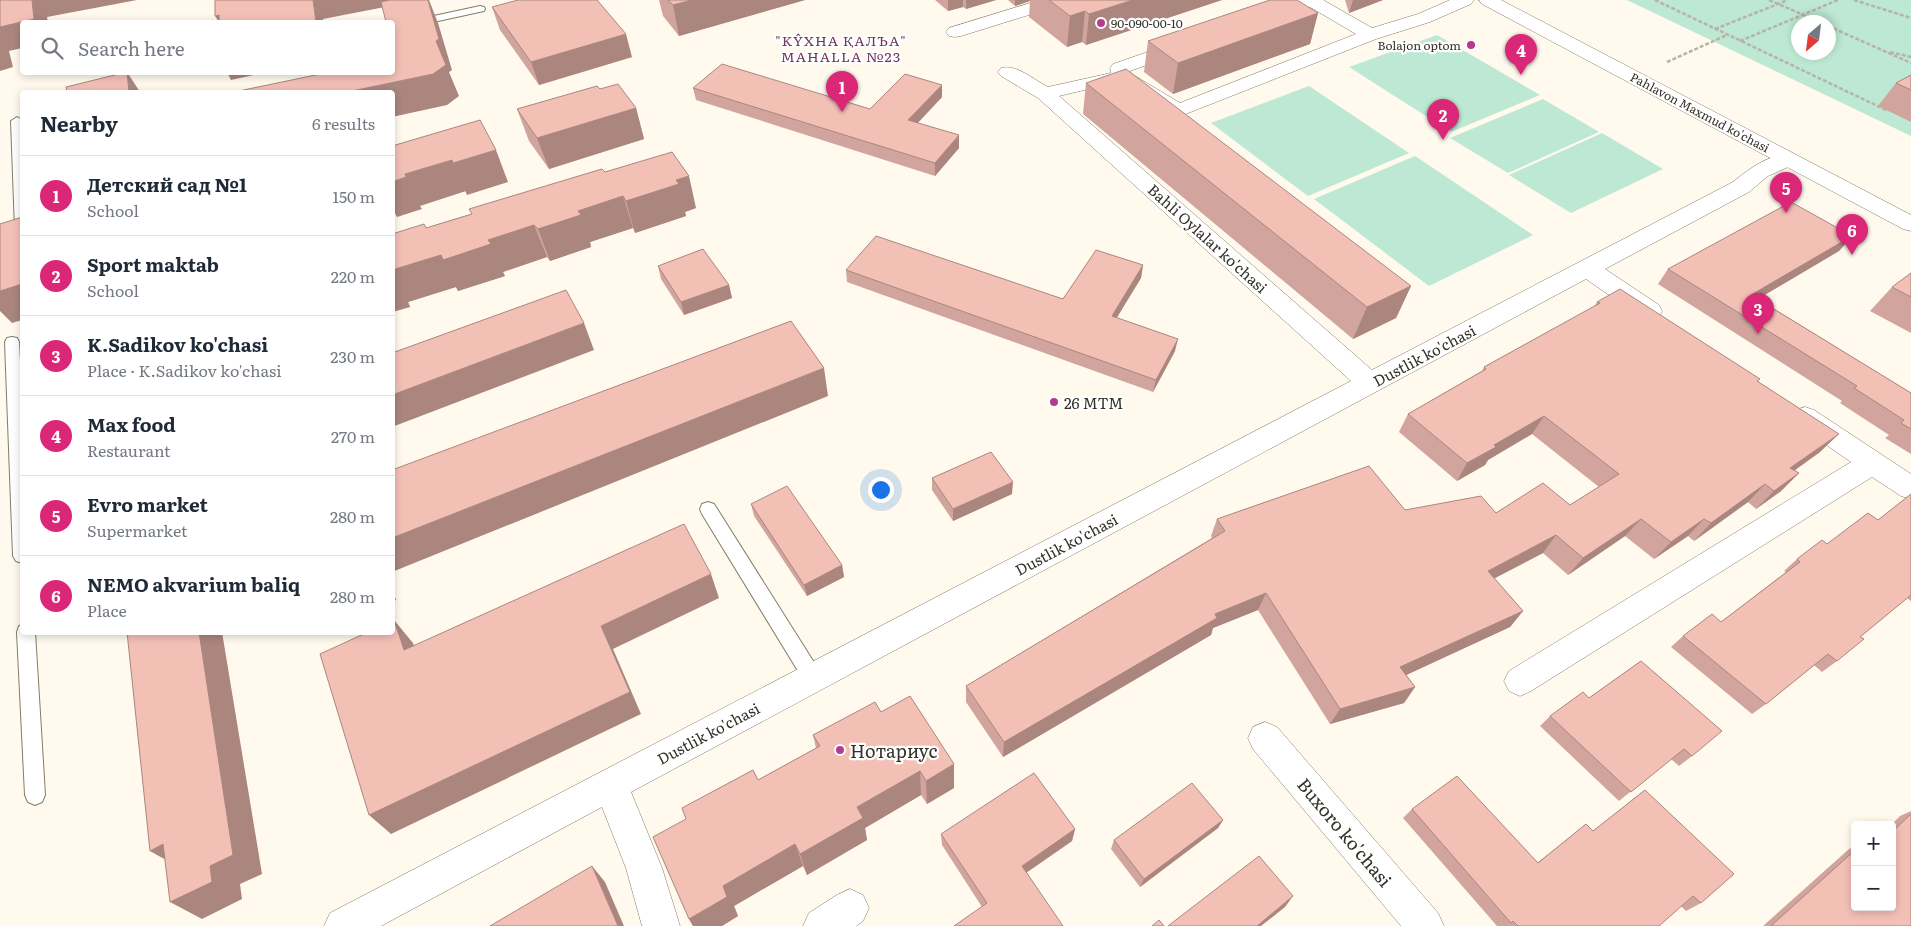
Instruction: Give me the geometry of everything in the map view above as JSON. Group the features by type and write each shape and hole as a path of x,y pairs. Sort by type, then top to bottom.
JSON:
{"street":[{"path":"955,32 1058,0"},
{"path":"1248,23 1311,0 1370,35"},
{"path":"1202,39 1120,68 1122,76 1178,111 1370,35 1424,18 1465,0"},
{"name":"Pahlavon Maxmud ko'chasi","path":"1488,0 1911,224"},
{"name":"Bahli Oylalar ko'chasi","path":"1008,72 1045,94 1370,383"},
{"path":"1045,94 1122,76"},
{"name":"Dustlik ko'chasi","path":"343,926 1741,187 1760,172 1788,160"},
{"path":"0,236 20,231"},
{"path":"1587,268 1669,324"},
{"path":"1520,681 1872,463 1783,402"},
{"path":"1554,660 1872,463 1911,488"},
{"name":"Buxoro ko'chasi","path":"1265,738 1425,926"},
{"path":"611,785 644,868 661,926"}],"lane":[{"path":"395,27 480,9"},
{"path":"17,122 20,187"},
{"path":"12,342 20,513"},
{"path":"708,509 813,678"},
{"path":"26,635 35,795"}],"path":[{"path":"1654,0 1893,113"},
{"path":"1769,0 1802,15 1838,0"},
{"path":"1715,29 1788,0"},
{"path":"1854,0 1911,18"},
{"path":"1740,41 1791,20"},
{"path":"1836,30 1911,63"},
{"path":"1667,62 1728,35"},
{"path":"1881,50 1911,57"}],"green space":[{"path":"1627,0 1911,0 1911,136"},
{"path":"1437,35 1540,95 1451,132 1349,67"},
{"path":"1309,86 1409,153 1308,196 1211,123"},
{"path":"1543,99 1599,132 1508,173 1450,138"},
{"path":"1602,133 1663,169 1571,213 1509,175"},
{"path":"1415,156 1533,235 1429,286 1314,199"}],"building":[{"path":"0,0 32,0 34,19 20,20 20,22 0,27"},
{"path":"215,0 313,0 316,20 219,20 219,15 215,16"},
{"path":"390,0 428,0 439,39 436,41 446,65 433,74 357,90 244,90 316,75 395,75 395,20 386,20 381,2"},
{"path":"518,0 597,0 626,34 531,62 492,7"},
{"path":"668,0 692,0 673,5"},
{"path":"1049,0 1133,0 1089,14 1085,11 1070,16"},
{"path":"1270,0 1297,0 1318,13 1178,63 1148,41"},
{"path":"722,64 870,109 905,74 942,85 908,120 959,135 935,163 693,88"},
{"path":"1126,69 1411,286 1367,307 1086,83"},
{"path":"115,75 127,75 129,90 67,90 66,87"},
{"path":"1911,75 1911,90 1896,83"},
{"path":"618,84 636,108 537,138 517,109 597,86 600,89"},
{"path":"480,120 496,150 453,163 452,160 405,174 406,177 395,181 395,145"},
{"path":"672,152 689,176 676,180 679,184 626,201 623,196 578,211 581,215 538,229 534,225 488,240 491,244 443,260 441,255 395,269 395,233 424,224 426,228 472,214 469,209 602,169 605,172"},
{"path":"1791,202 1852,236 1751,295 1911,393 1911,429 1901,423 1904,420 1854,388 1857,386 1668,269"},
{"path":"20,218 20,285 0,291 0,224"},
{"path":"876,236 1063,299 1096,250 1143,265 1112,316 1178,339 1156,380 846,270"},
{"path":"703,249 729,285 681,302 658,266"},
{"path":"1911,273 1911,297 1892,287"},
{"path":"1620,289 1760,379 1757,381 1839,434 1790,468 1799,473 1774,491 1765,484 1711,523 1704,519 1671,542 1641,519 1583,558 1556,535 1488,571 1523,611 1400,667 1415,687 1340,709 1266,593 1215,614 1217,618 1004,742 966,686 1225,531 1217,519 1369,466 1405,510 1481,496 1496,513 1543,483 1570,505 1619,474 1544,416 1467,463 1408,414 1486,369 1484,367 1600,303 1597,302"},
{"path":"566,290 584,323 395,394 395,352"},
{"path":"791,321 824,368 395,537 395,469"},
{"path":"991,452 1013,482 953,509 932,478"},
{"path":"787,486 842,565 804,585 751,504"},
{"path":"1911,494 1911,595 1860,637 1864,639 1837,661 1828,654 1766,704 1683,636 1712,614 1721,622 1800,562 1797,559 1822,540 1827,544 1868,513 1878,520"},
{"path":"684,524 711,574 601,626 630,692 369,815 320,654 361,635 395,635 395,623 404,650"},
{"path":"127,635 199,635 233,855 210,866 212,882 170,902 163,844 150,851"},
{"path":"1641,661 1722,731 1692,756 1684,749 1631,792 1550,716 1583,692 1589,698"},
{"path":"910,696 954,764 926,781 920,771 857,807 863,818 800,854 795,844 723,886 727,897 689,919 653,837 686,819 682,808 753,770 758,780 820,746 813,735 875,702 881,712"},
{"path":"1034,773 1075,829 1022,866 1063,926 954,926 987,903 941,834"},
{"path":"1457,776 1538,863 1586,824 1593,831 1645,790 1734,874 1701,903 1693,896 1659,926 1518,926 1513,921 1511,923 1412,809"},
{"path":"1192,783 1223,820 1144,879 1114,840"},
{"path":"1911,814 1911,926 1771,926 1851,854 1851,911 1896,911 1896,828"},
{"path":"1259,856 1293,896 1257,926 1168,926"},
{"path":"592,866 618,926 490,926"},
{"path":"1159,920 1164,926 1152,926"}],"place":[{"name":"90-090-00-10","path":"1101,23"},
{"name":"Bolajon optom","path":"1471,45"},
{"name":"Max food","path":"1521,75"},
{"name":"Детский сад №1","path":"842,112"},
{"name":"Sport maktab","path":"1443,140"},
{"name":"Evro market","path":"1786,213"},
{"name":"NEMO akvarium baliq","path":"1852,255"},
{"name":"K.Sadikov ko'chasi","path":"1758,334"},
{"name":"26 MTM","path":"1054,402"},
{"name":"Нотариус","path":"840,750"}],"district":[{"name":"\"KŶХНА ҚАЛЪА\" MAHALLA №23","path":"841,48"}]}
